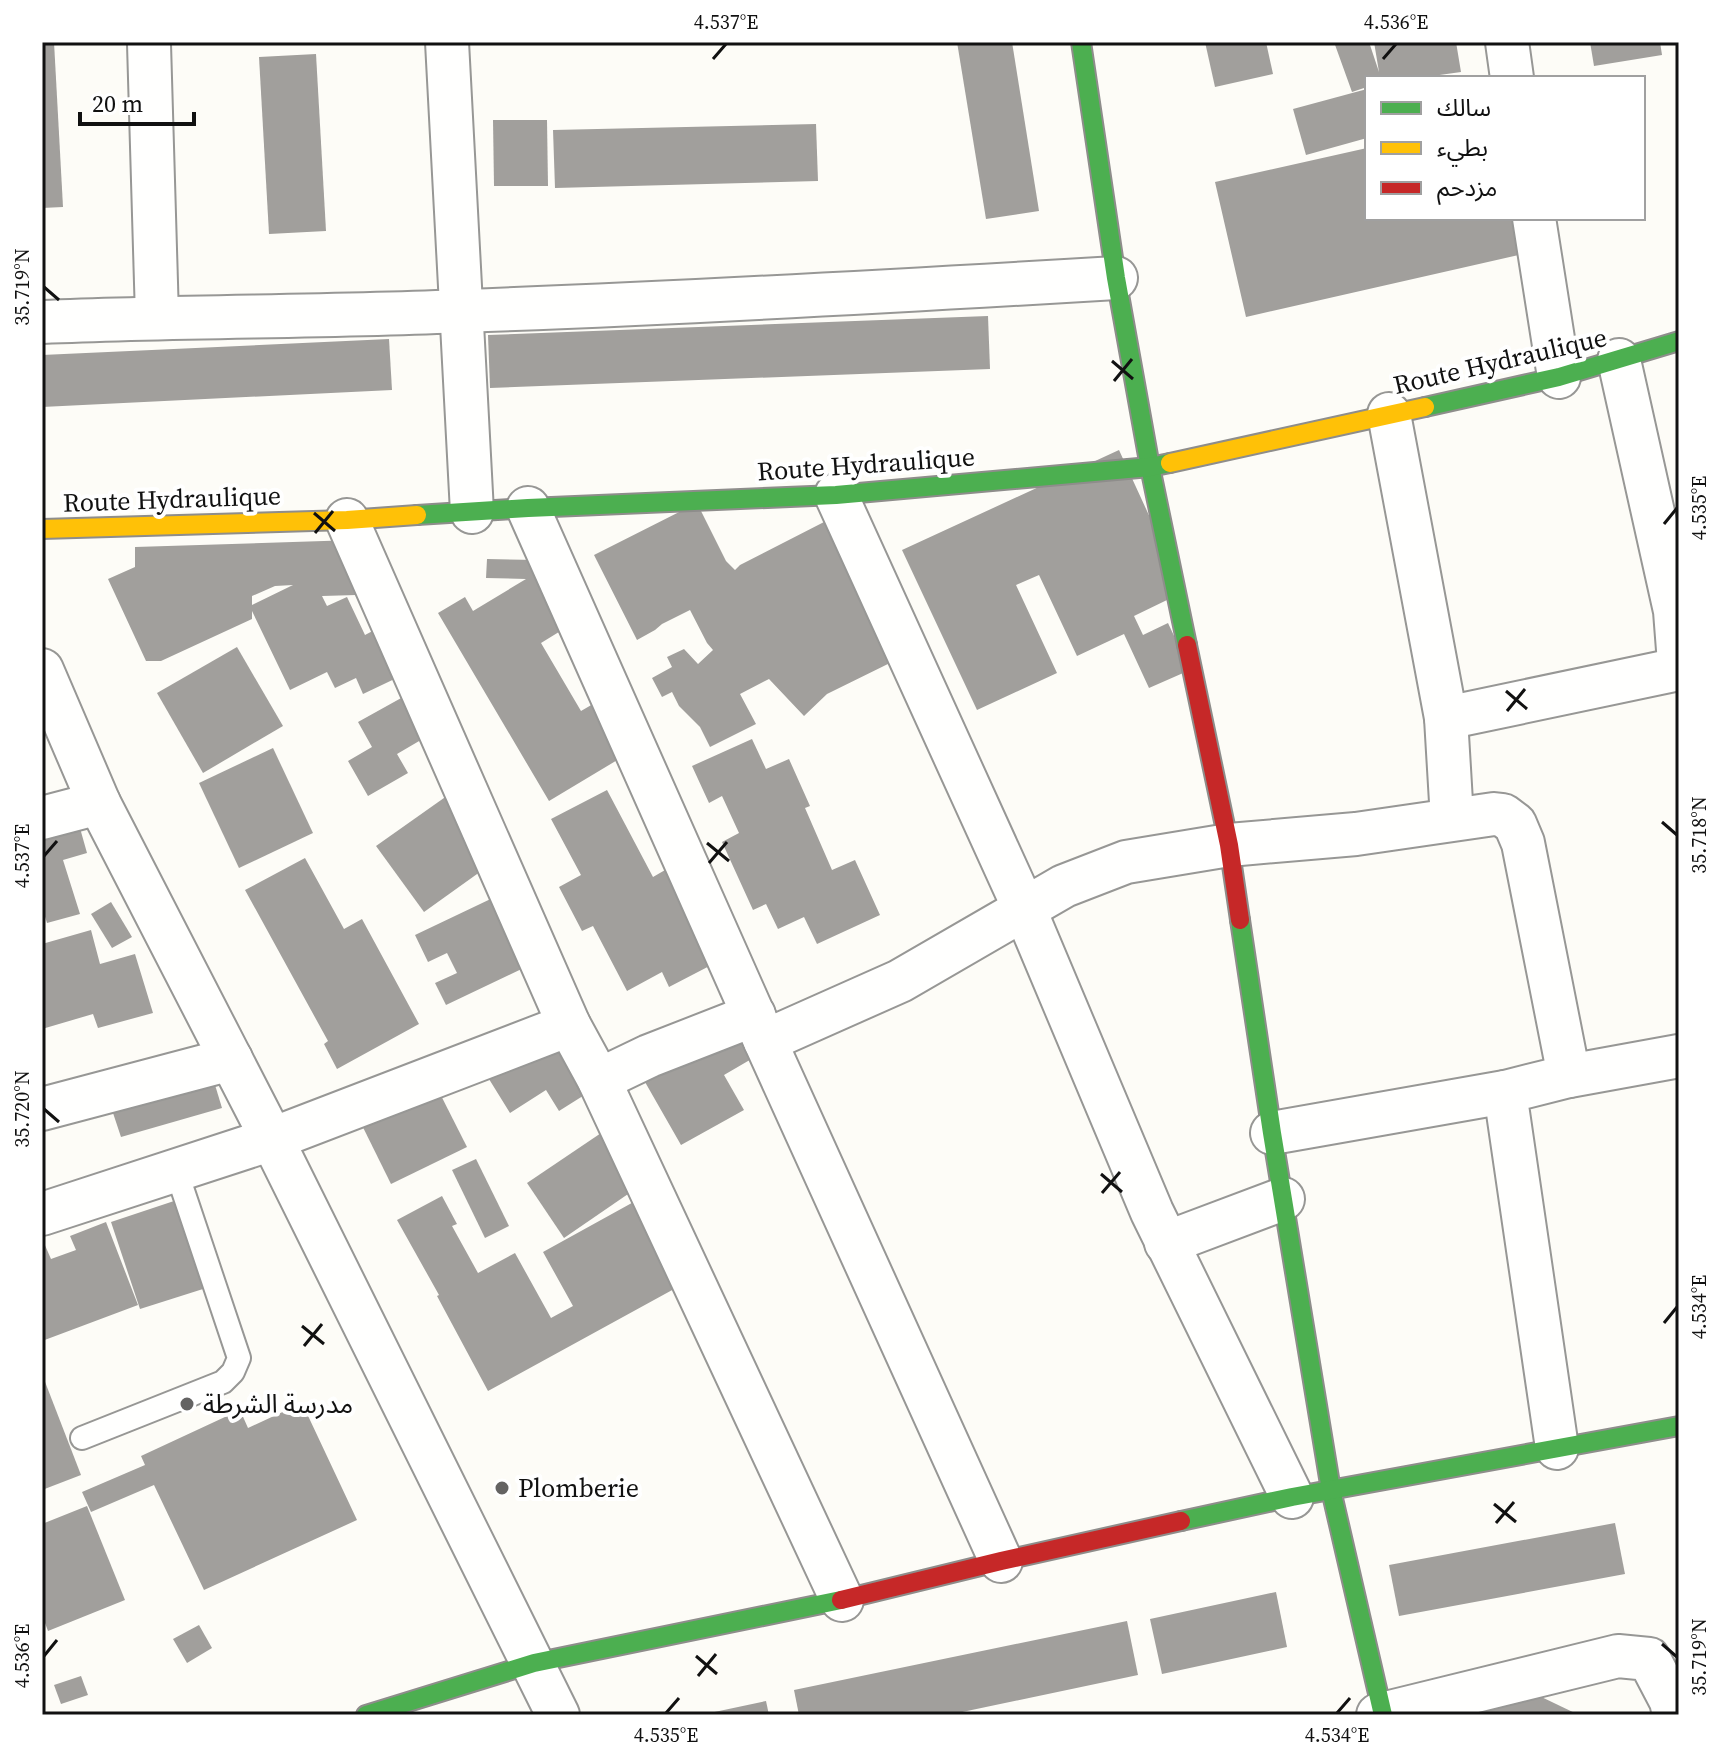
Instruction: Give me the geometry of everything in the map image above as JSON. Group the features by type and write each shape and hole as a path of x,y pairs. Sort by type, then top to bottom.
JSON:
{"street":[{"path":"447,42 472,512"},
{"path":"1081,42 1116,278 1150,467 1229,845 1283,1199 1311,1494 1381,1715 1618,1656 1649,1659 1671,1701 1674,1715"},
{"path":"1507,42 1512,76"},
{"path":"149,44 157,317"},
{"path":"1534,220 1559,377"},
{"path":"42,322 461,311 789,297 1116,278"},
{"name":"Route Hydraulique","path":"42,529 347,520 528,508 836,495 1150,467 1559,377 1679,341"},
{"path":"1619,360 1677,611 1679,663"},
{"path":"1389,414 1446,718 1452,819"},
{"path":"836,495 1024,908 1166,1243 1311,1494"},
{"path":"528,508 1001,1561"},
{"path":"347,520 569,1025 599,1080 842,1600"},
{"path":"1446,718 1679,669"},
{"path":"42,670 99,803 272,1139 558,1715"},
{"path":"42,818 99,803"},
{"path":"599,1080 649,1056 760,1028 900,981 1064,886 1126,862 1229,845 1356,834 1494,814 1503,815 1515,824 1523,843 1569,1076"},
{"path":"42,1214 272,1139 569,1025"},
{"path":"1272,1133 1505,1092 1569,1076 1679,1056"},
{"path":"42,1109 231,1059"},
{"path":"1505,1092 1557,1448"},
{"path":"1166,1243 1283,1199"},
{"path":"366,1715 534,1663 842,1600 1001,1561 1311,1494 1679,1426"}],"lane":[{"path":"82,1438 223,1382 233,1372 239,1358 176,1170"}],"building":[{"path":"42,42 54,42 63,207 42,208"},
{"path":"957,42 1012,42 1039,211 986,219"},
{"path":"1205,42 1266,42 1273,74 1215,87"},
{"path":"1334,42 1369,42 1379,72 1374,42 1456,42 1461,72 1432,76 1365,76 1365,88 1352,92"},
{"path":"1590,42 1660,42 1662,55 1594,66"},
{"path":"316,54 326,231 269,234 259,57"},
{"path":"1365,90 1365,139 1306,155 1293,109"},
{"path":"493,120 547,120 548,186 494,186"},
{"path":"816,124 818,181 555,188 553,130"},
{"path":"1365,148 1365,220 1514,220 1523,254 1246,317 1215,182"},
{"path":"988,316 990,369 490,388 488,335"},
{"path":"389,339 392,390 42,407 42,355"},
{"path":"1119,450 1169,559 1167,600 1134,616 1143,635 1168,623 1190,670 1149,688 1124,634 1077,656 1039,575 1016,585 1057,673 977,710 902,550"},
{"path":"697,503 726,561 735,570 824,522 894,661 827,694 804,716 769,679 740,694 756,724 710,747 700,727 679,706 672,692 662,697 652,678 672,667 667,657 684,649 698,664 713,650 690,610 637,640 594,555"},
{"path":"355,540 376,586 356,595 322,596 327,606 347,597 365,635 382,626 405,674 363,694 356,678 335,688 327,672 290,690 252,611 252,619 161,661 146,661 108,579 135,567 135,547","holes":["293,585 252,605 252,596 275,586"]},
{"path":"487,559 537,560 567,627 541,643 581,711 593,704 624,756 549,801 438,613 465,597 473,611 526,579 486,578"},
{"path":"237,647 283,726 203,773 157,693"},
{"path":"403,697 426,737 397,754 408,773 368,796 348,761 372,747 358,722"},
{"path":"752,739 766,769 789,759 810,806 805,808 832,870 855,860 880,915 817,944 804,917 778,929 766,904 753,910 722,842 739,833 722,796 709,803 692,766"},
{"path":"273,748 313,833 239,868 199,783"},
{"path":"69,789 87,853 63,860 80,914 47,923 42,907 42,797"},
{"path":"607,790 653,877 672,866 721,960 669,987 662,972 627,991 593,926 582,931 559,887 581,875 551,819"},
{"path":"451,793 498,859 424,912 376,846"},
{"path":"305,858 344,929 362,919 419,1024 337,1069 324,1044 328,1041 245,890"},
{"path":"499,895 532,964 446,1005 435,983 457,973 447,953 428,962 415,935"},
{"path":"111,902 132,937 112,948 91,914"},
{"path":"91,930 100,964 135,954 153,1013 98,1028 93,1014 42,1029 42,944"},
{"path":"740,1018 760,1054 724,1075 744,1110 681,1145 641,1075"},
{"path":"544,1022 586,1094 559,1111 546,1090 510,1113 484,1071"},
{"path":"423,1060 467,1147 391,1184 348,1097"},
{"path":"209,1065 222,1108 121,1137 107,1095"},
{"path":"610,1127 647,1181 564,1238 527,1183"},
{"path":"476,1159 509,1226 485,1238 452,1170"},
{"path":"442,1196 457,1224 452,1226 478,1273 515,1253 551,1318 573,1306 543,1252 639,1199 685,1283 488,1391 397,1220"},
{"path":"174,1201 203,1289 140,1309 111,1222"},
{"path":"106,1222 138,1305 42,1341 42,1244 51,1259 76,1250 70,1236"},
{"path":"42,1374 81,1475 42,1490"},
{"path":"302,1403 357,1520 204,1590 154,1485 91,1512 82,1492 145,1465 141,1456 240,1410 248,1428"},
{"path":"87,1506 125,1600 48,1631 42,1615 42,1524"},
{"path":"1615,1523 1625,1574 1399,1616 1389,1565"},
{"path":"1276,1592 1287,1647 1162,1674 1150,1619"},
{"path":"1127,1621 1138,1675 948,1715 799,1715 794,1690"},
{"path":"199,1625 212,1648 187,1663 173,1639"},
{"path":"81,1676 88,1695 61,1704 54,1685"},
{"path":"1531,1692 1579,1715 1421,1715"},
{"path":"766,1701 769,1715 705,1715 705,1714"}],"traffic: fast":[{"path":"1081,42 1116,278 1150,467 1187,645"},
{"path":"1425,407 1559,377 1679,341"},
{"path":"417,515 836,495 1170,463"},
{"path":"1240,920 1331,1490 1383,1715"},
{"path":"1181,1521 1292,1497 1679,1426"},
{"path":"366,1715 534,1663 841,1600"}],"traffic: slow":[{"path":"1170,463 1425,407"},
{"path":"42,529 417,515"}],"traffic: jam":[{"path":"1187,645 1229,845 1240,920"},
{"path":"841,1600 1181,1521"}],"place":[{"name":"مدرسة الشرطة","path":"187,1404"},
{"name":"Plomberie","path":"502,1488"}]}
